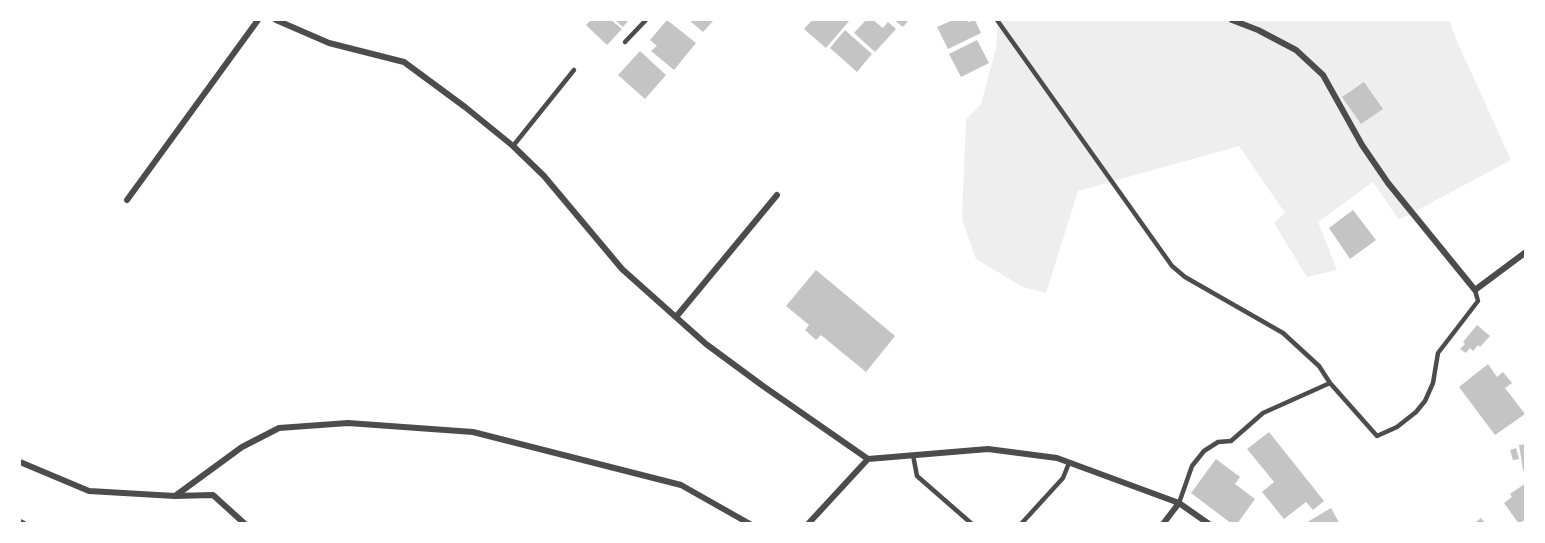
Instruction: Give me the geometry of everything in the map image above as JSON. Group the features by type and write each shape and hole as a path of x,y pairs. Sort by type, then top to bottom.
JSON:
{"street":[{"path":"127,200 258,20"},
{"path":"276,20 329,43 404,62 465,107 513,146 544,176 622,269 706,344 868,459 988,450 1057,458 1179,503 1209,524"},
{"path":"1232,20 1258,30 1296,50 1323,75 1362,145 1388,183 1475,290 1526,252"},
{"path":"676,317 777,195"},
{"path":"175,496 242,447 279,428 348,423 473,432 681,485 750,524"},
{"path":"807,524 868,459"},
{"path":"20,462 89,491 175,496 213,495 245,524"},
{"path":"1163,524 1179,503"},
{"path":"20,522 24,524"}],"lane":[{"path":"625,42 646,20"},
{"path":"997,20 1172,266 1185,277 1282,333 1319,366 1330,383 1377,436 1397,428 1425,401 1433,383 1438,353 1478,301 1475,290"},
{"path":"513,146 574,70"},
{"path":"1179,503 1192,466 1204,451 1218,442 1231,441 1263,413 1330,383"},
{"path":"913,455 917,476 972,524"},
{"path":"1021,524 1063,478 1069,463"}],"shaded area":[{"path":"998,20 1449,20 1511,160 1399,220 1373,182 1318,222 1337,270 1307,277 1274,223 1285,213 1239,146 1078,191 1046,293 1023,287 976,259 962,220 966,119 981,104 996,48"}],"building":[{"path":"591,20 611,20 622,29 607,45 586,25"},
{"path":"615,20 629,20 623,27"},
{"path":"667,20 696,43 674,70 651,51 657,46 650,40"},
{"path":"689,20 714,20 703,32"},
{"path":"812,20 850,20 826,48 804,29"},
{"path":"866,20 873,20 883,28 888,22 896,29 875,52 854,33"},
{"path":"894,20 909,20 903,27"},
{"path":"953,20 967,20 968,22 975,20 981,33 948,49 937,27"},
{"path":"845,30 872,54 857,72 830,48"},
{"path":"977,40 989,63 961,77 949,54"},
{"path":"640,51 666,75 645,99 618,75"},
{"path":"1364,82 1383,109 1361,124 1342,97"},
{"path":"1353,210 1376,240 1350,259 1329,228"},
{"path":"816,270 895,336 866,372 821,335 816,340 805,330 809,325 786,306"},
{"path":"1477,325 1490,336 1480,347 1478,345 1473,351 1470,348 1466,353 1460,349"},
{"path":"1488,364 1497,377 1503,372 1512,383 1505,388 1525,414 1495,435 1459,387"},
{"path":"1269,432 1324,501 1313,510 1306,502 1284,519 1262,492 1274,482 1247,449"},
{"path":"1526,444 1526,469 1523,470 1519,445"},
{"path":"1516,448 1519,459 1513,460 1510,450"},
{"path":"1216,459 1240,477 1235,484 1255,499 1237,524 1232,524 1191,493"},
{"path":"1526,483 1526,519 1519,524 1504,503 1512,497 1510,494"},
{"path":"1331,508 1340,524 1304,524"},
{"path":"1481,518 1486,524 1473,524"}]}
